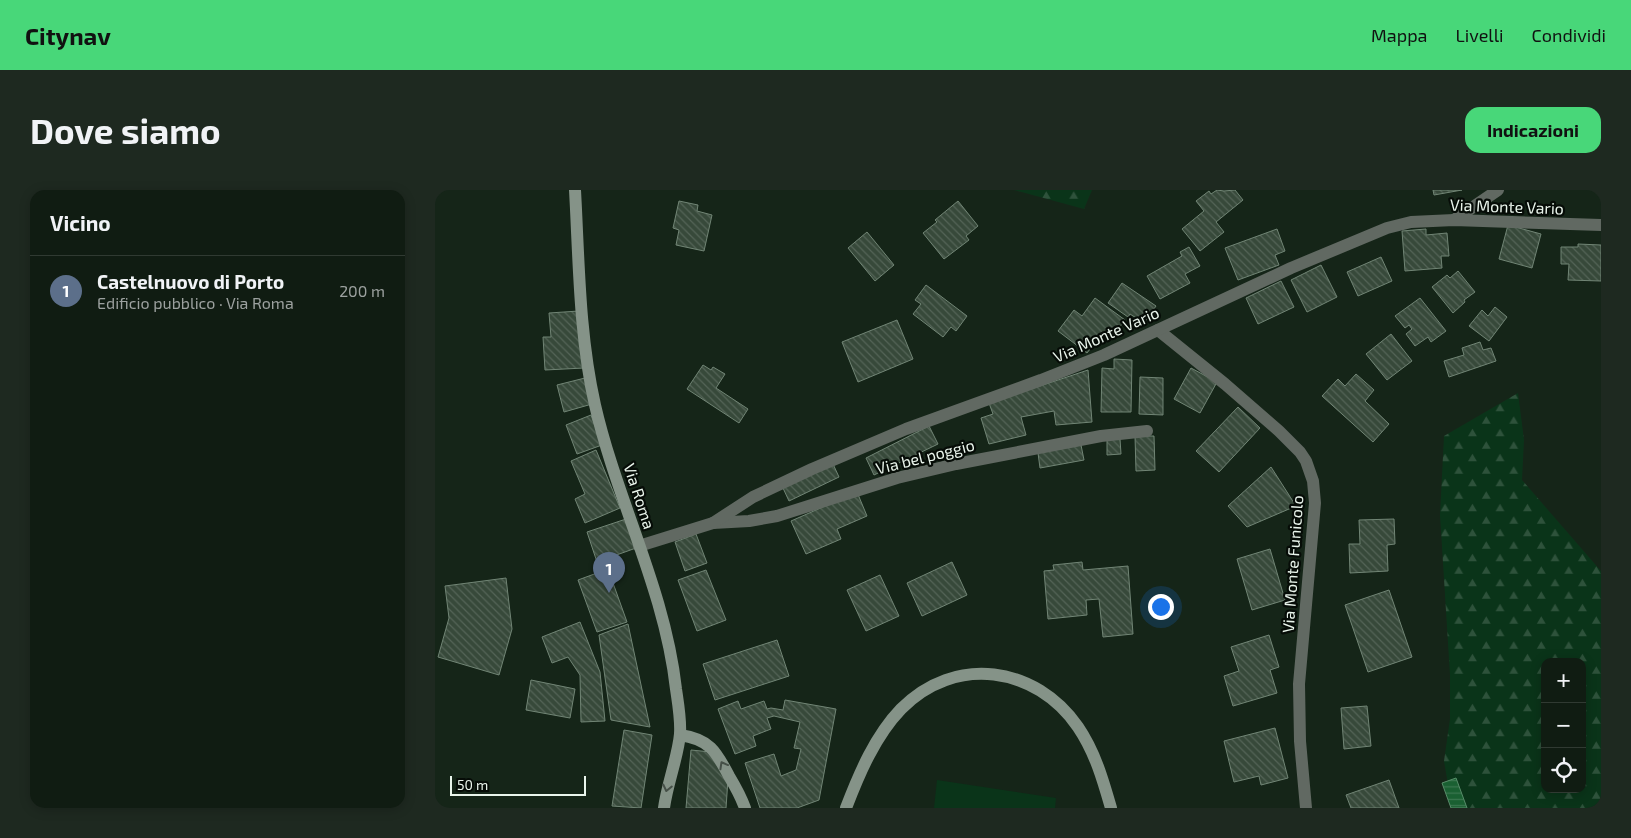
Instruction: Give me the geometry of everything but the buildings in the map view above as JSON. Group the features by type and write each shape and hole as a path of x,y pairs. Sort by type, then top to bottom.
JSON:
{"main road":[{"name":"Via Roma","path":"575,190 579,270 592,389 614,470 658,602 670,648 680,735 664,808"},
{"path":"846,808 862,770 878,740 903,708 924,691 946,680 958,676 985,674 1009,677 1031,684 1060,706 1078,727 1096,759 1111,808"},
{"path":"680,735 700,740 713,749 745,808"}],"street":[{"path":"1454,220 1499,190"},
{"name":"Via Monte Vario","path":"639,546 713,523 753,497 827,462 906,429 1104,356 1291,268 1371,234 1411,222 1454,220 1601,225"},
{"name":"Via Monte Funicolo","path":"1158,330 1279,431 1300,452 1310,471 1315,503 1299,693 1300,741 1306,808"},
{"name":"Via bel poggio","path":"713,523 764,519 889,481 956,464 1101,436 1147,431"}],"green space":[{"path":"1014,190 1092,190 1084,209"},
{"path":"1518,393 1524,440 1522,480 1601,571 1601,808 1452,808 1444,761 1450,719 1450,675 1440,515 1444,436"},
{"path":"937,780 1056,798 1055,808 934,808"}],"shaded area":[{"path":"1456,778 1467,808 1451,808 1442,783"}],"place":[{"name":"Castelnuovo di Porto","path":"609,593"}]}
